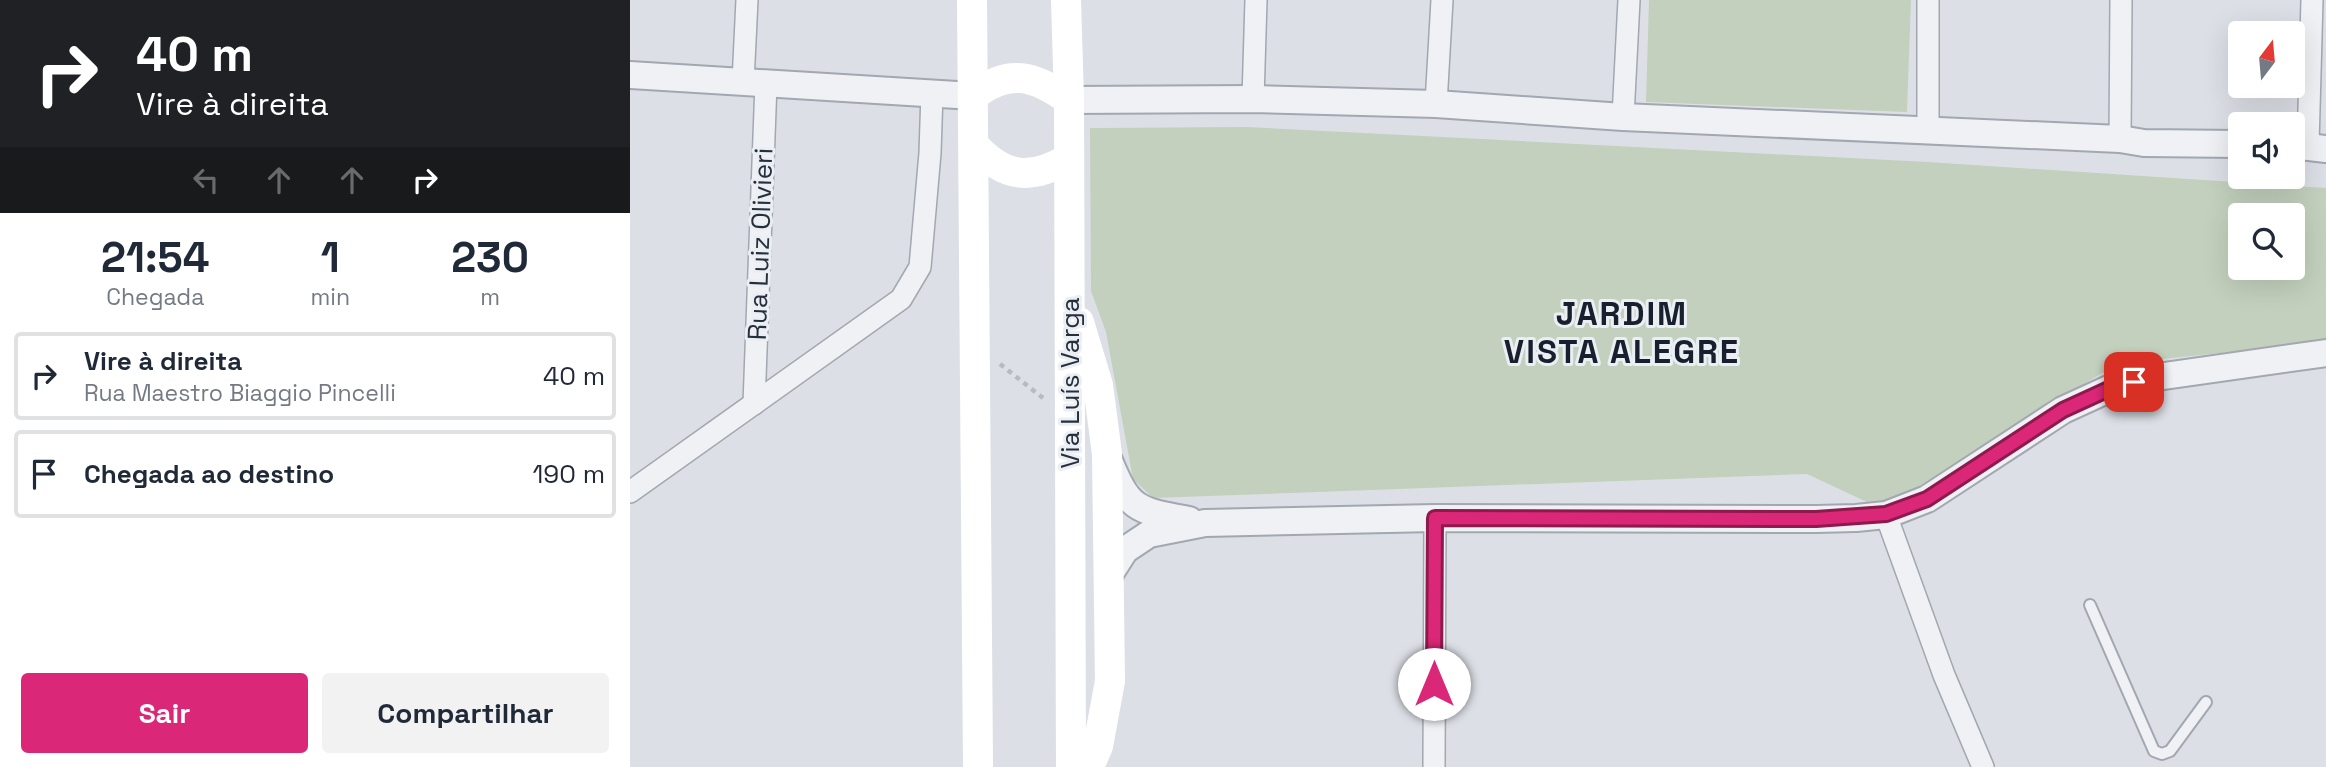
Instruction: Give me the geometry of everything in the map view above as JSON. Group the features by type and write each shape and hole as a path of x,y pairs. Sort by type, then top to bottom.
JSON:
{"main road":[{"path":"972,0 980,764"},
{"name":"Via Luís Varga","path":"1066,0 1069,100 1070,767"},
{"path":"973,96 986,85 1019,77 1036,80 1069,100"},
{"path":"974,145 988,161 1018,172 1050,169 1069,158"},
{"path":"1069,287 1098,386 1107,454 1110,681 1098,746 1089,767"}],"street":[{"name":"Rua Luiz Olivieri","path":"747,0 754,83 754,404"},
{"path":"1253,99 1256,0"},
{"path":"1436,104 1442,0"},
{"path":"1623,117 1629,0"},
{"path":"1928,0 1928,131"},
{"path":"2120,139 2121,0"},
{"path":"2309,146 2312,0"},
{"path":"630,75 973,96"},
{"path":"630,492 901,299 920,267 930,153 932,93"},
{"path":"1069,100 1253,99 1436,104 1623,117 2120,139 2144,143 2228,144"},
{"path":"1108,576 1125,550 1149,534 1205,523 1435,518 1816,519 1886,514 1927,499 2063,410 2111,388 2157,377 2326,353"},
{"path":"1107,454 1121,490 1136,506 1154,513 1205,523"},
{"path":"1886,514 1944,675 1983,767"},
{"path":"1434,767 1435,518"}],"lane":[{"path":"2090,605 2154,751 2162,754 2170,751 2206,702"}],"path":[{"path":"975,365 1000,364 1070,419"}],"green space":[{"path":"1649,0 1911,0 1907,112 1646,102"},
{"path":"1247,127 1928,162 2228,182 2228,189 2326,188 2326,342 2153,360 2102,373 1882,509 1807,474 1153,498 1133,479 1106,332 1091,291 1090,128"}],"district":[{"name":"JARDIM VISTA ALEGRE","path":"1622,333"}],"route":[{"path":"1434,684 1435,518 1816,519 1886,514 1927,499 2063,410 2111,388 2134,382"}]}
